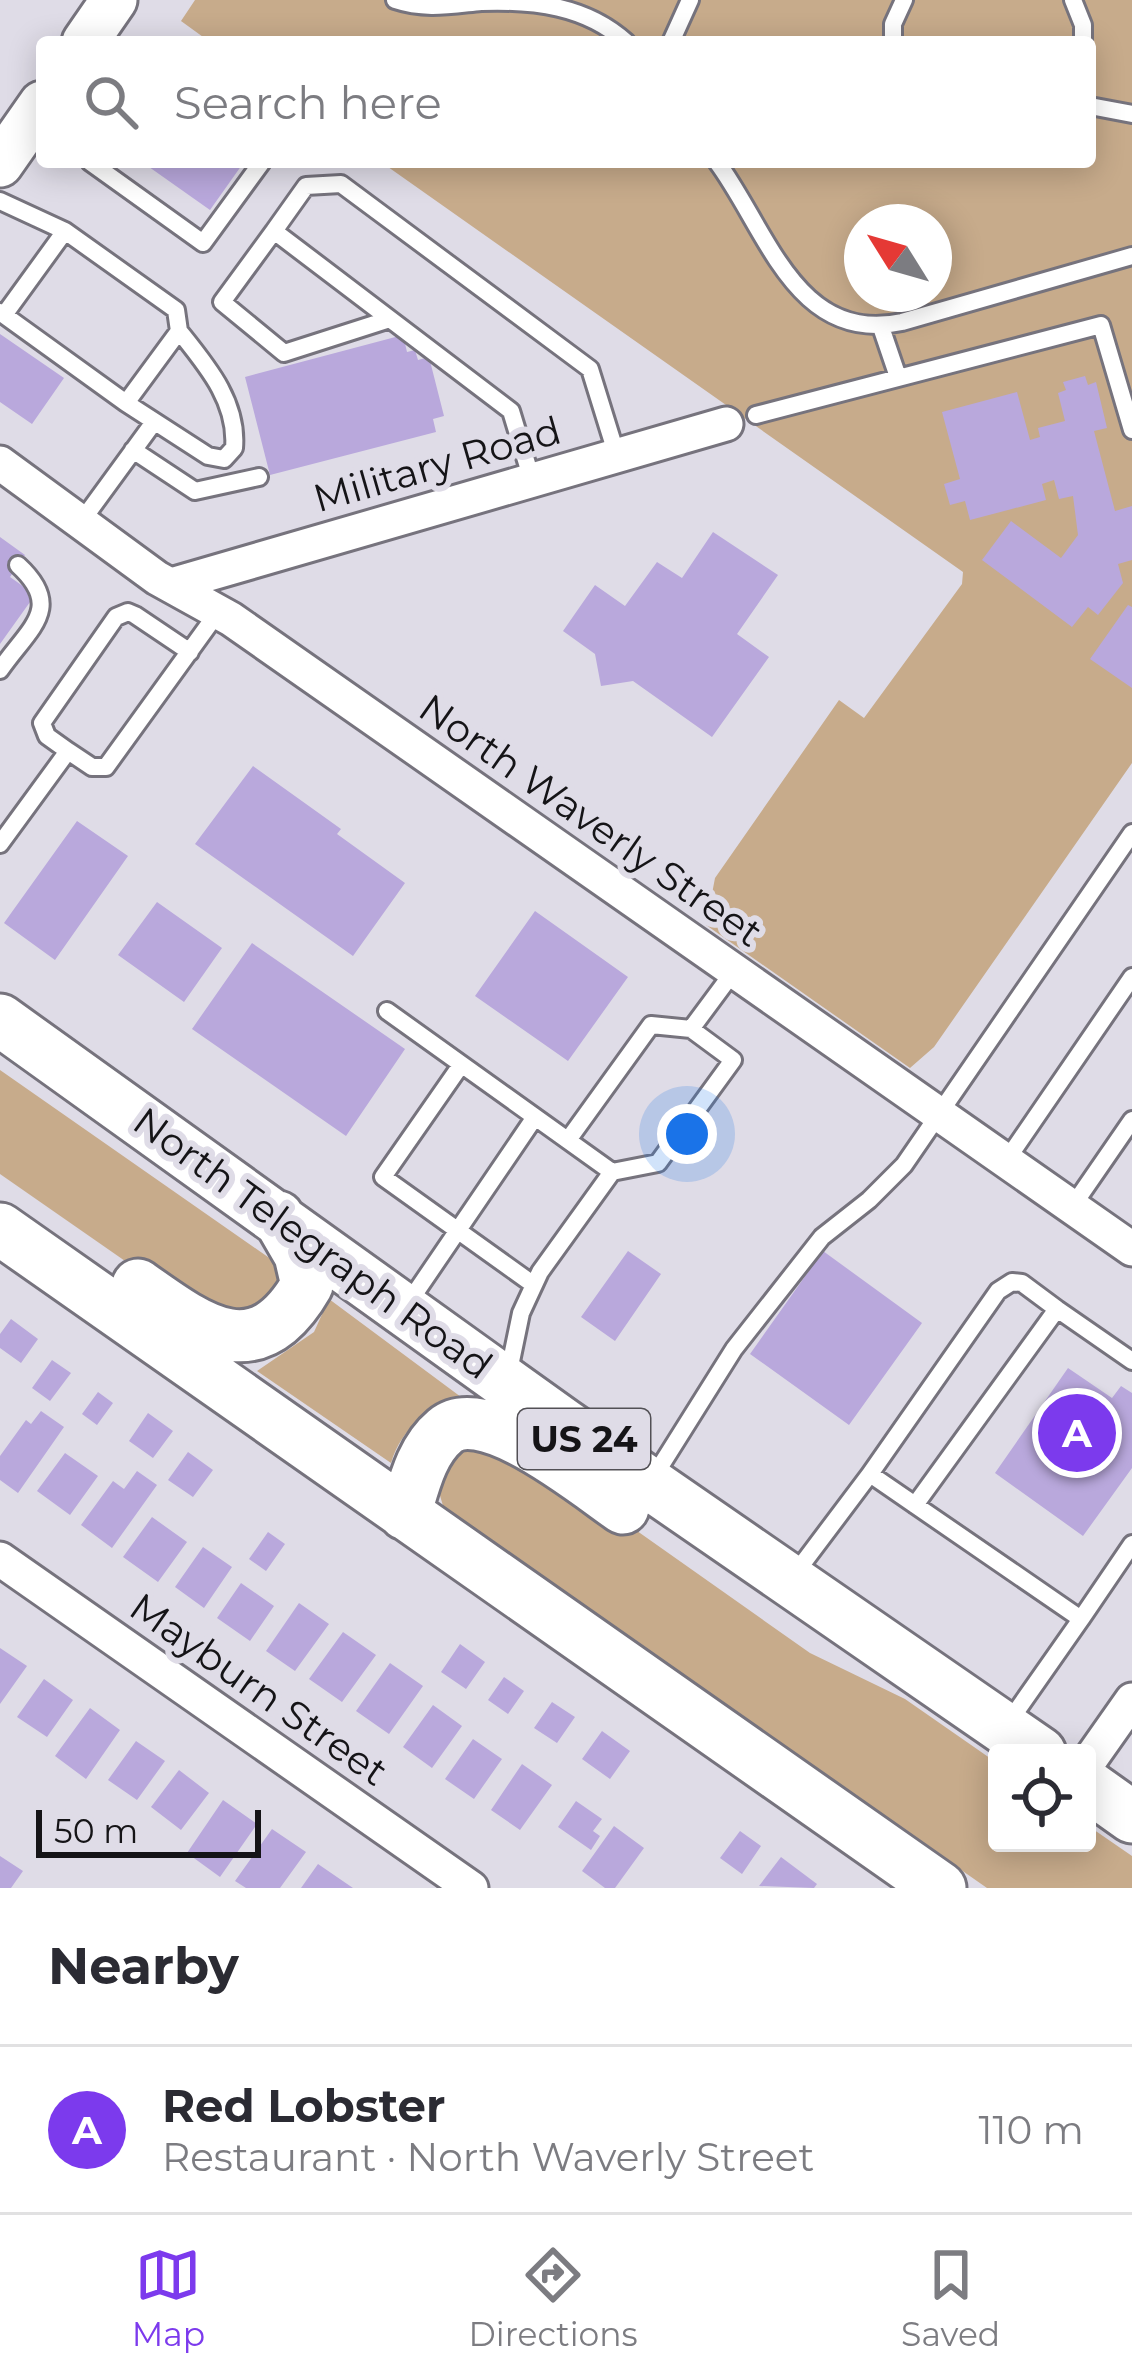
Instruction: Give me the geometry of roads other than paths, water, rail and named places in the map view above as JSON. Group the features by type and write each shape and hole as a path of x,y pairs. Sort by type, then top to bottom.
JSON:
{"main road":[{"path":"89,36 114,0"},
{"path":"0,164 36,119"},
{"name":"North Telegraph Road","path":"0,1020 506,1383 1023,1741"},
{"path":"0,1188 177,1313 222,1336 250,1338 271,1328 292,1310 307,1285 300,1255 276,1215"},
{"path":"0,1229 940,1888"},
{"path":"405,1514 428,1450 446,1430 461,1422 484,1424 526,1442 833,1650 898,1654"},
{"path":"1096,1791 1132,1817"}],"street":[{"name":"Military Road","path":"171,586 741,420"},
{"name":"North Waverly Street","path":"0,464 1132,1249"},
{"name":"Mayburn Street","path":"0,1559 471,1888"},
{"path":"1096,1751 1132,1700"}],"lane":[{"path":"395,0 443,8 534,1 582,14 617,36"},
{"path":"674,36 690,0"},
{"path":"893,36 904,0"},
{"path":"1073,0 1083,36"},
{"path":"1096,107 1132,114"},
{"path":"97,168 203,243 258,168"},
{"path":"720,168 800,291 831,316 855,325 881,327 1132,256"},
{"path":"390,319 284,353 222,302 306,186 341,184 590,369 617,456"},
{"path":"0,201 65,231 176,310 179,332 214,375 236,425 234,448 224,459 208,456 154,422 2,314 65,231"},
{"path":"274,231 511,410 532,480"},
{"path":"741,420 1101,325 1132,430"},
{"path":"881,327 898,377"},
{"path":"126,403 179,332"},
{"path":"81,522 154,422"},
{"path":"133,450 195,491 259,477"},
{"path":"0,670 43,608 43,593 18,565"},
{"path":"190,652 136,615 128,612 116,617 41,722 47,736 92,767 106,767 190,652 218,612"},
{"path":"0,844 68,751"},
{"path":"649,1483 734,1349 822,1237 904,1165 1132,833"},
{"path":"691,1029 734,970"},
{"path":"1006,1161 1132,977"},
{"path":"387,1011 612,1172"},
{"path":"506,1383 521,1313 534,1286 612,1172 658,1163 734,1060 691,1029 651,1025 568,1140"},
{"path":"461,1065 382,1178 534,1286"},
{"path":"405,1309 535,1117"},
{"path":"1072,1207 1132,1120"},
{"path":"790,1580 998,1291 1012,1282 1022,1283 1132,1360"},
{"path":"915,1505 1057,1309"},
{"path":"870,1474 1081,1619"},
{"path":"1023,1741 1081,1619 1132,1544"}],"place":[{"name":"Red Lobster","path":"1077,1433"}]}
